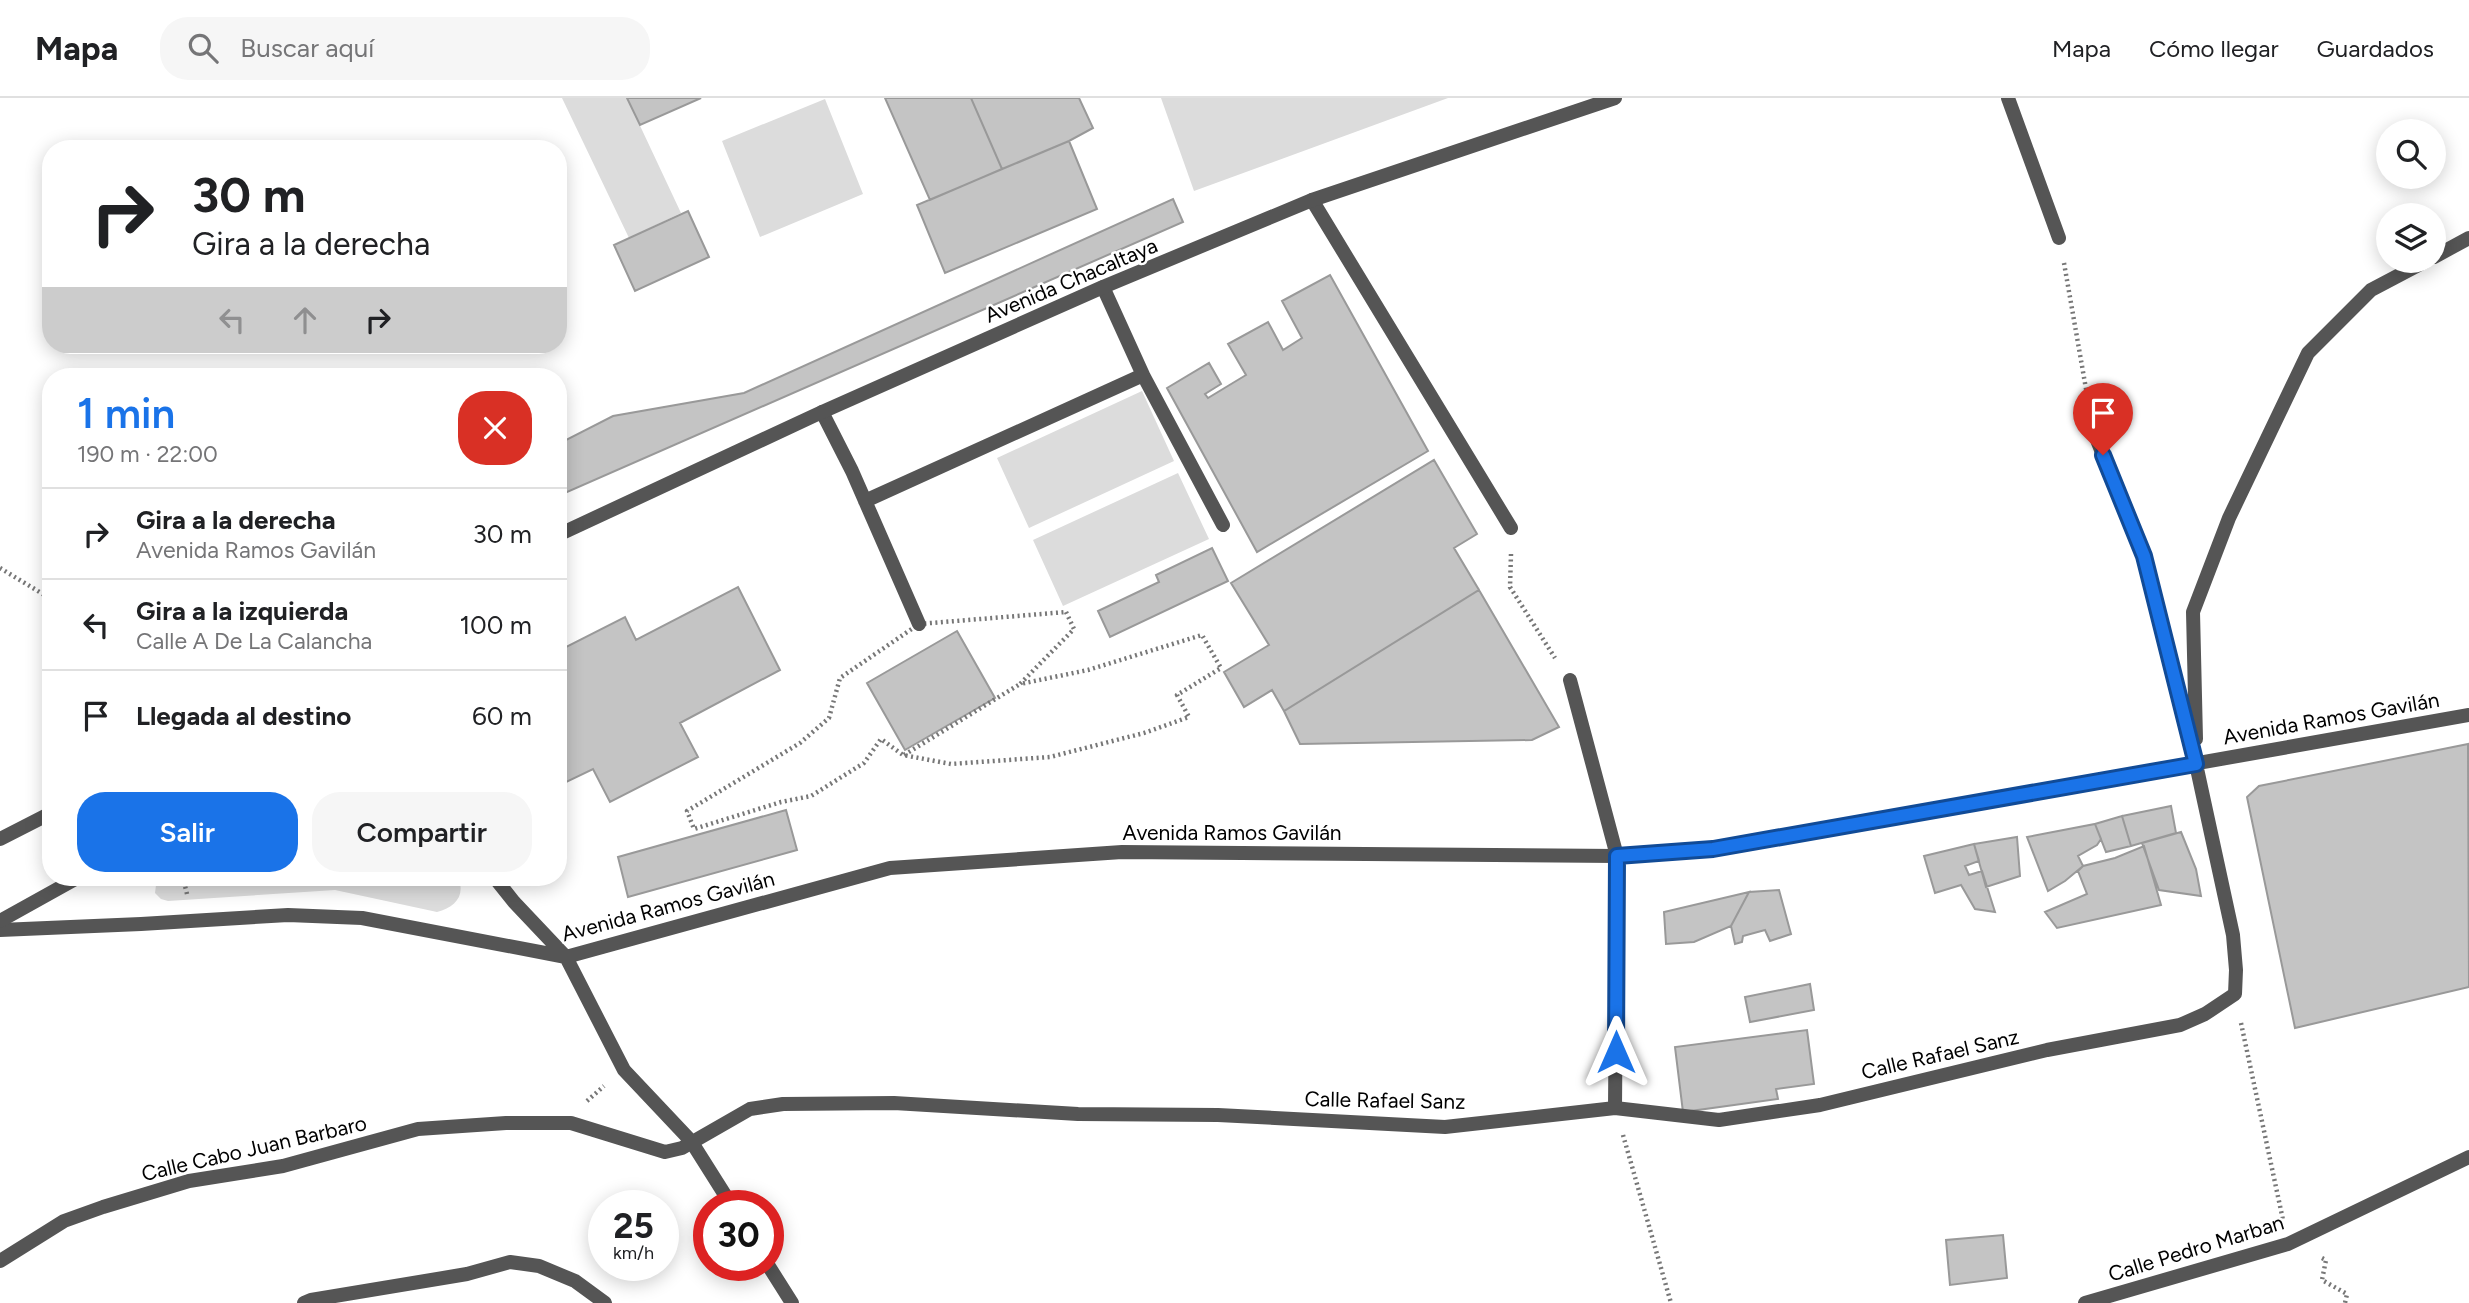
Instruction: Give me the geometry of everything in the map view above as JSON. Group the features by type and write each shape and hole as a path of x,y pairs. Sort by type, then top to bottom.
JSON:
{"street":[{"name":"Avenida Chacaltaya","path":"567,531 822,412 1103,287 1312,200 1615,98"},
{"path":"2008,98 2059,238"},
{"path":"1312,200 1511,528"},
{"path":"2446,250 2469,238"},
{"path":"2196,764 2193,612 2229,518 2308,353 2371,290 2403,273"},
{"path":"1103,287 1143,375 1223,525"},
{"path":"865,500 1143,375"},
{"path":"822,412 865,500 919,624"},
{"path":"2093,430 2144,556 2196,764 2233,935 2235,995"},
{"path":"1570,680 1617,856 1615,1108"},
{"name":"Avenida Ramos Gavilán","path":"0,930 288,915 362,918 566,957 890,868 1122,852 1617,856 1713,849 2469,715"},
{"path":"0,839 42,818"},
{"path":"0,921 63,886"},
{"path":"501,886 566,957 624,1070 691,1141 722,1190"},
{"name":"Calle Rafael Sanz","path":"691,1141 750,1109 783,1104 894,1103 1078,1114 1218,1115 1446,1127 1615,1108 1719,1120 1820,1105 2048,1050 2180,1025 2205,1014 2235,995"},
{"name":"Calle Cabo Juan Barbaro","path":"0,1261 64,1221 103,1207 189,1181 283,1166 418,1129 506,1123 571,1123 665,1152 682,1148 691,1141"},
{"name":"Calle Pedro Marban","path":"2085,1303 2288,1244 2469,1157"},
{"path":"304,1303 467,1274 510,1262 538,1266 575,1281 605,1303"},
{"path":"778,1281 792,1303"}],"path":[{"path":"2059,238 2093,430"},
{"path":"1511,528 1510,587 1570,680"},
{"path":"0,568 42,594"},
{"path":"903,755 1020,684 1074,629 1066,612 919,624 840,678 829,719 800,743 687,811 694,829 781,802 811,796 864,763 881,740 903,755 951,764 1050,757 1144,733 1189,717 1177,695 1222,668 1202,635 1088,670 1020,684"},
{"path":"186,886 187,894"},
{"path":"2235,995 2288,1244 2326,1260 2322,1280 2347,1294 2345,1303"},
{"path":"571,1123 590,1097 624,1070"},
{"path":"1615,1108 1671,1303"}],"shaded area":[{"path":"562,98 627,98 681,213 629,238"},
{"path":"1161,98 1448,98 1194,191"},
{"path":"825,99 863,194 760,237 722,141"},
{"path":"1142,391 1174,461 1029,528 997,458"},
{"path":"1178,473 1209,539 1063,606 1033,540"},
{"path":"156,886 460,886 461,890 454,904 437,912 335,890 168,901 155,893"}],"building":[{"path":"627,98 701,98 640,125"},
{"path":"885,98 971,98 1002,169 930,200"},
{"path":"971,98 1079,98 1093,128 1002,169"},
{"path":"1069,141 1097,209 945,273 917,205"},
{"path":"1173,199 1183,222 567,492 567,439 613,416 744,393"},
{"path":"688,211 709,257 635,291 614,245"},
{"path":"1330,275 1428,451 1257,552 1167,388 1209,363 1221,384 1205,394 1208,398 1246,375 1228,344 1268,322 1283,350 1302,338 1282,301"},
{"path":"1434,460 1477,534 1454,548 1479,590 1284,711 1272,690 1244,707 1224,672 1269,645 1231,583"},
{"path":"1212,548 1228,581 1110,637 1098,611 1159,582 1156,575"},
{"path":"738,587 780,670 680,723 698,757 610,802 593,769 567,782 567,646 625,617 636,640"},
{"path":"1479,590 1559,727 1532,740 1300,744 1284,711"},
{"path":"957,631 995,698 905,750 867,683"},
{"path":"2468,744 2469,987 2295,1028 2247,797 2259,786"},
{"path":"2171,806 2176,833 2131,846 2122,816"},
{"path":"786,810 797,850 628,897 618,857"},
{"path":"2122,816 2131,846 2106,852 2095,824"},
{"path":"2095,824 2101,839 2097,845 2078,856 2083,866 2048,891 2027,837"},
{"path":"2181,832 2196,869 2201,896 2159,890 2142,843"},
{"path":"2017,837 2020,876 1986,887 1974,844"},
{"path":"1974,844 1979,861 1965,866 1969,875 1982,871 1995,912 1975,909 1961,885 1935,893 1924,856"},
{"path":"2144,846 2161,905 2057,928 2045,912 2087,894 2078,871 2083,866 2115,858"},
{"path":"1779,890 1791,934 1770,941 1765,930 1743,936 1742,942 1735,944 1731,926 1749,892"},
{"path":"1749,892 1731,926 1694,942 1666,944 1664,912"},
{"path":"1810,984 1814,1010 1750,1022 1745,997"},
{"path":"1807,1030 1814,1084 1776,1089 1778,1099 1683,1112 1675,1047"},
{"path":"2003,1235 2007,1278 1950,1285 1946,1240"}],"route":[{"path":"1616,1052 1617,856 1713,849 2196,764 2144,556 2103,455"}]}
